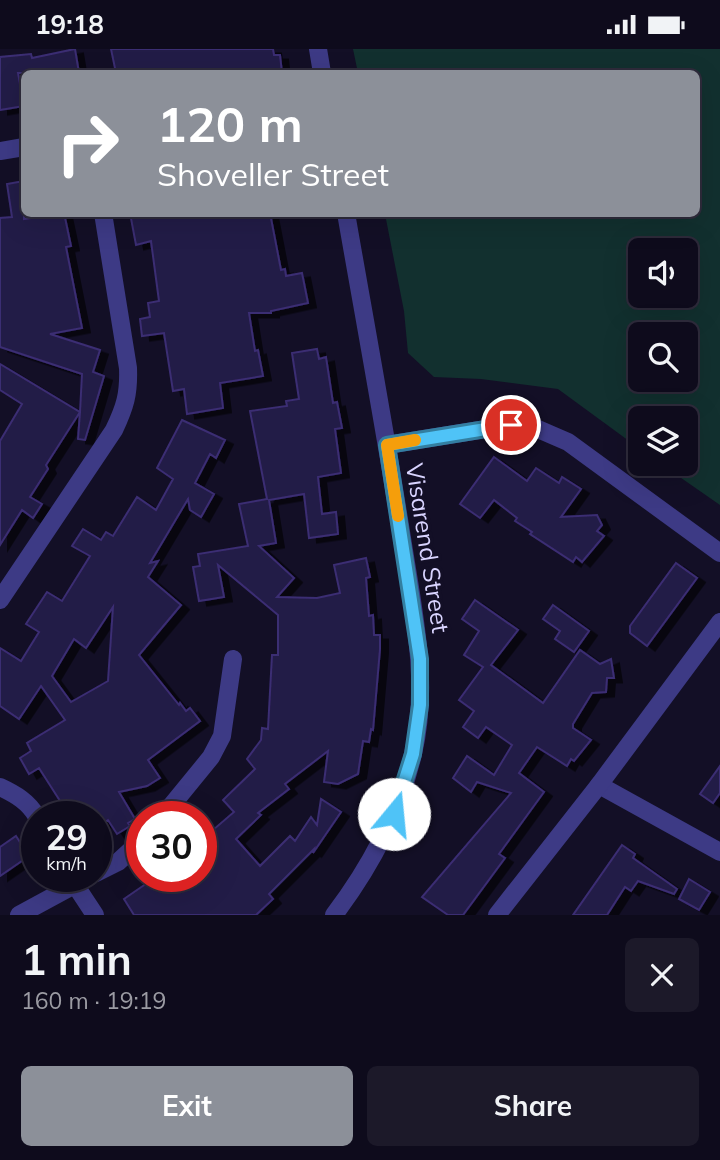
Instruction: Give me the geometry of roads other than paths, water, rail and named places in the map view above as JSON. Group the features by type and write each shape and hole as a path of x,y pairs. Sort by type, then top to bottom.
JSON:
{"street":[{"path":"318,49 322,70"},
{"path":"0,151 21,148"},
{"path":"0,600 114,430 129,390 128,368 104,217"},
{"name":"Visarend Street","path":"334,915 358,883 394,814 413,754 420,705 420,659 387,445 347,217"},
{"path":"387,445 511,425 531,426 568,442 720,553"},
{"path":"496,915 599,785 720,622"},
{"path":"175,801 203,768 222,736 233,659"},
{"path":"599,785 720,852"},
{"path":"0,787 23,801"},
{"path":"112,865 126,855"},
{"path":"19,915 57,892"},
{"path":"84,892 95,915"}]}
